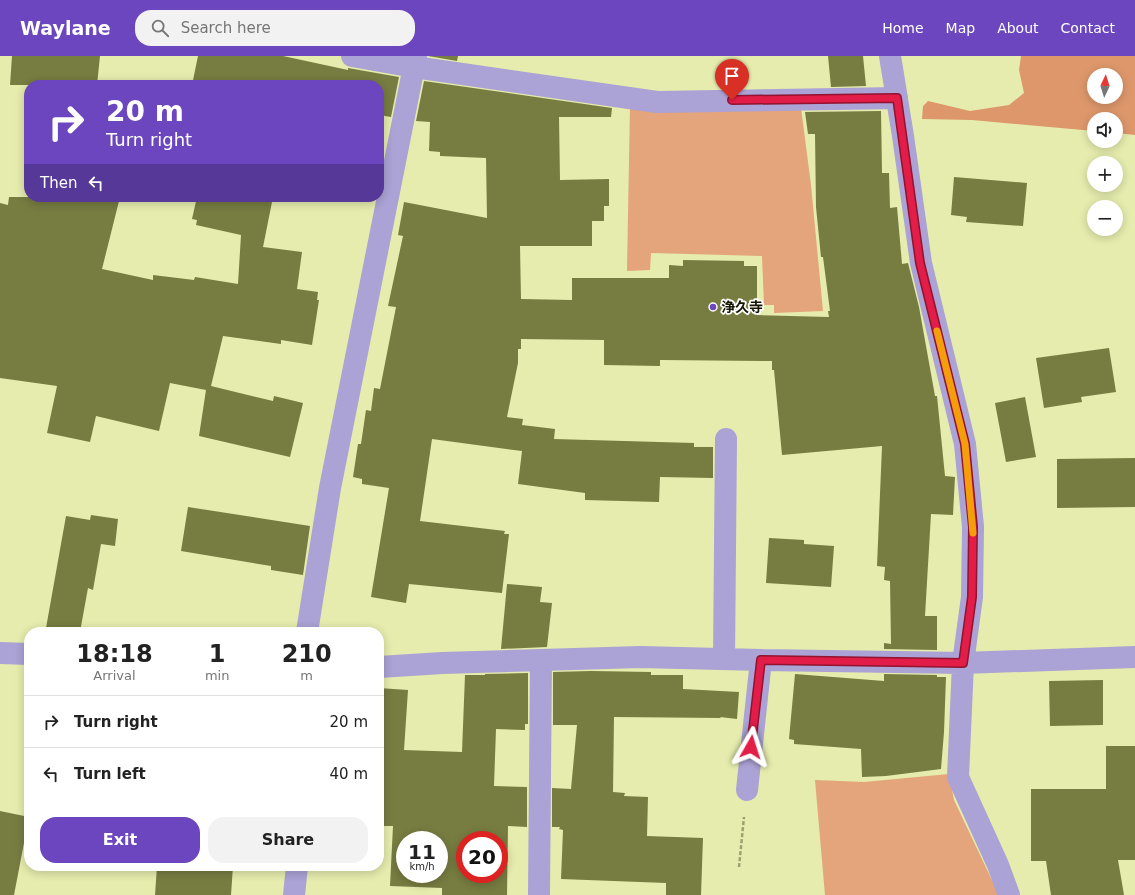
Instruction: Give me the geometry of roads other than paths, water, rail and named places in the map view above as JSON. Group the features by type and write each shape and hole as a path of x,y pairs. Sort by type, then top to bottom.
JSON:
{"street":[{"path":"352,56 415,61 657,102 897,98"},
{"path":"890,56 920,263 965,444 973,527 972,597 963,663 958,777 998,865 1009,895"},
{"path":"308,627 330,488 415,61"},
{"path":"724,659 726,439"},
{"path":"0,653 24,654"},
{"path":"384,667 442,663 640,657 963,663 1135,657"},
{"path":"539,895 541,660"},
{"path":"747,790 761,660"},
{"path":"294,895 296,871"}],"place":[{"name":"浄久寺","path":"713,307"}]}
